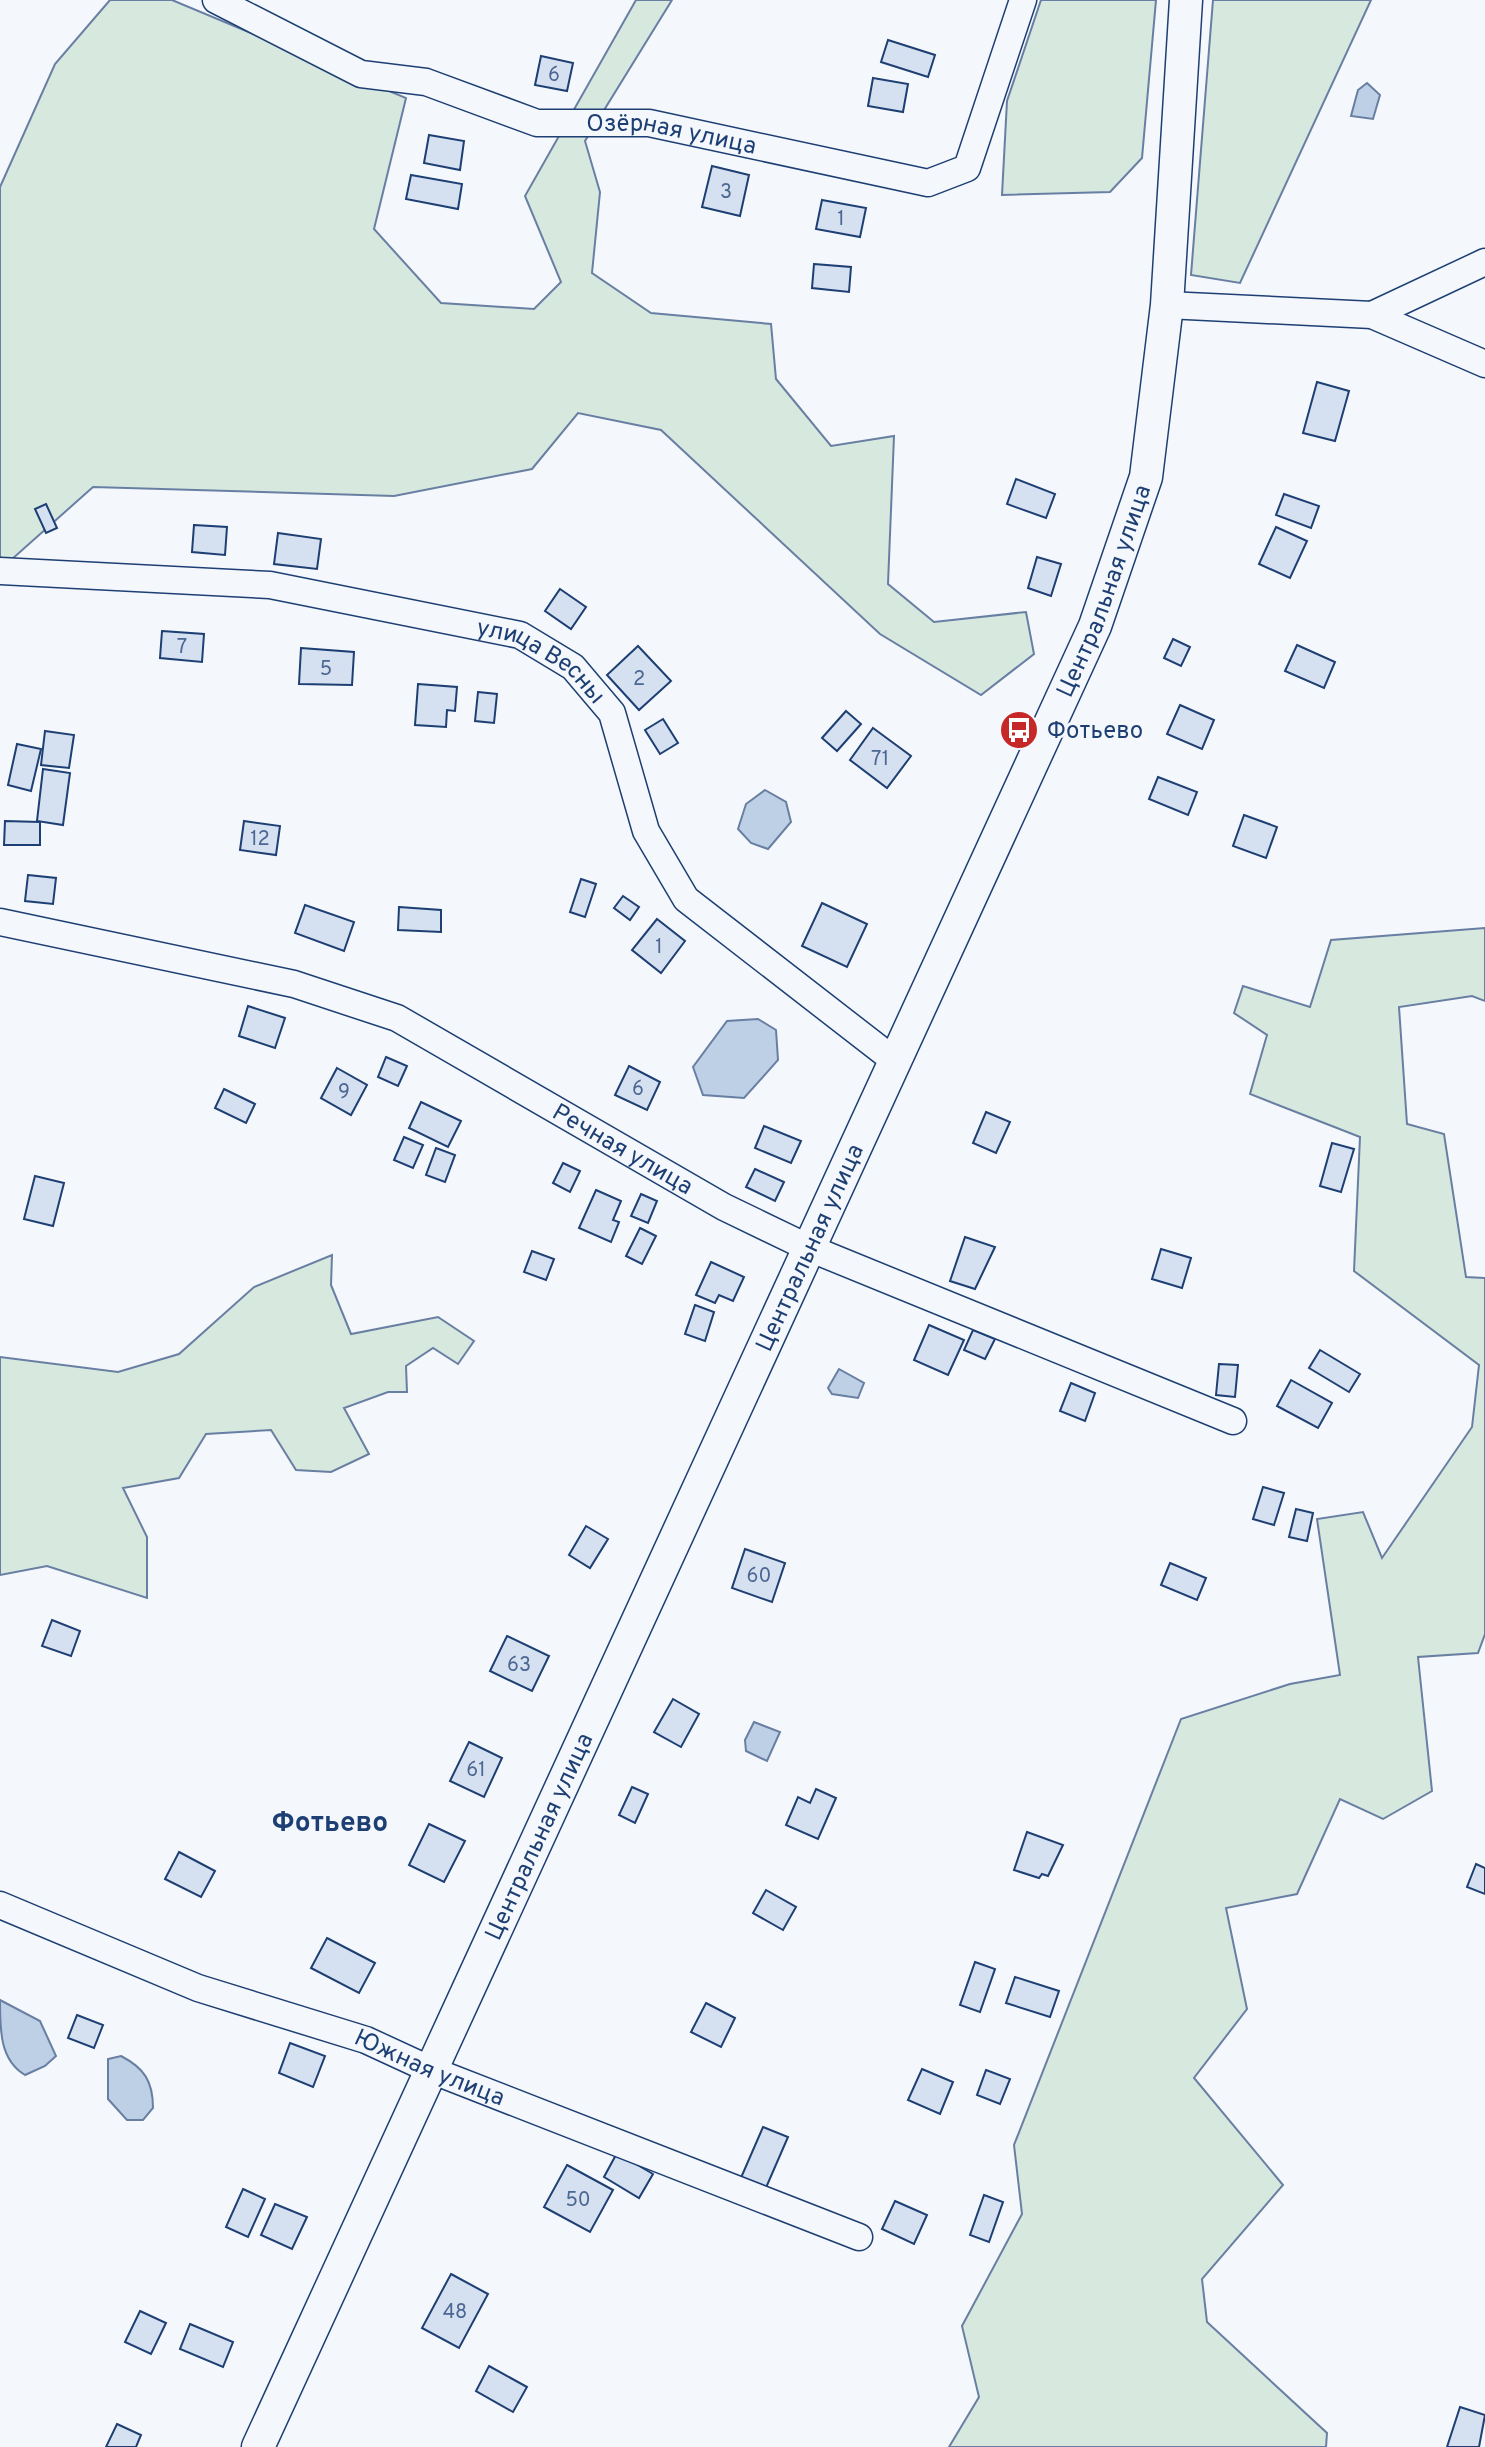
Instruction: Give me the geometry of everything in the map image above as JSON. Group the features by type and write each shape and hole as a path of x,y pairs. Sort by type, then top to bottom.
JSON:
{"main road":[{"name":"Центральная улица","path":"258,2447 1095,626 1146,477 1167,305 1186,0"}],"street":[{"name":"Озёрная улица","path":"216,0 361,74 426,82 537,123 649,123 928,183 967,168 1023,0"},
{"path":"1372,315 1485,262"},
{"path":"1167,305 1372,315 1485,364"},
{"name":"улица Весны","path":"0,571 270,585 520,635 573,667 612,713 646,831 686,899 895,1061"},
{"name":"Речная улица","path":"0,922 294,984 397,1018 724,1207 809,1248 1233,1421"},
{"name":"Южная улица","path":"0,1905 198,1988 366,2040 431,2070 859,2237"}],"shaded area":[{"path":"110,0 172,0 406,98 374,229 441,303 534,309 561,282 525,196 636,0 672,0 585,141 600,192 592,273 651,313 771,324 776,379 831,446 894,436 888,584 934,622 1026,612 1034,654 981,695 880,634 661,430 578,413 532,469 394,496 93,487 11,560 0,558 0,187 55,64"},
{"path":"1041,0 1156,0 1142,158 1110,192 1002,195 1007,101"},
{"path":"1213,0 1371,0 1240,283 1191,275"},
{"path":"1485,928 1485,1001 1472,996 1399,1007 1407,1124 1444,1134 1466,1277 1485,1278 1485,1634 1478,1653 1418,1657 1432,1791 1383,1819 1340,1799 1297,1894 1226,1908 1247,2009 1194,2078 1283,2185 1202,2279 1207,2322 1327,2433 1326,2447 949,2447 979,2397 962,2326 1022,2214 1014,2145 1181,1719 1290,1684 1340,1675 1317,1519 1363,1512 1382,1558 1472,1427 1479,1365 1354,1271 1360,1137 1250,1094 1267,1035 1234,1013 1243,986 1310,1007 1331,940"},
{"path":"332,1255 331,1285 351,1334 438,1317 474,1341 458,1364 433,1348 406,1366 407,1392 388,1392 344,1408 369,1454 331,1472 296,1470 271,1430 206,1434 179,1478 123,1488 147,1537 147,1598 47,1566 0,1575 0,1357 118,1372 179,1354 254,1287"}],"water":[{"path":"1367,83 1380,95 1373,119 1351,116 1358,90"},
{"path":"765,790 786,802 791,822 768,849 751,843 738,829 746,804"},
{"path":"758,1019 776,1030 778,1060 744,1098 703,1095 693,1067 727,1021"},
{"path":"839,1369 864,1383 858,1398 832,1394 828,1388"},
{"path":"754,1722 780,1732 767,1761 746,1751 745,1740"},
{"path":"0,2000 40,2021 56,2056 45,2066 25,2075 11,2061 1,2033"},
{"path":"121,2056 136,2065 149,2083 153,2108 143,2120 127,2120 108,2099 108,2059"}],"building":[{"path":"888,40 935,55 928,77 881,62"},
{"path":"541,56 573,63 567,91 535,85"},
{"path":"873,78 908,84 903,112 868,106"},
{"path":"429,135 464,141 460,170 424,163"},
{"path":"712,166 749,175 740,216 702,207"},
{"path":"411,175 462,184 458,209 406,199"},
{"path":"822,200 866,208 860,237 816,229"},
{"path":"814,264 851,267 849,292 812,288"},
{"path":"1317,382 1349,391 1335,441 1303,433"},
{"path":"1016,479 1055,494 1046,518 1007,504"},
{"path":"1284,494 1319,506 1311,528 1276,515"},
{"path":"46,504 57,528 46,533 35,509"},
{"path":"194,525 227,527 225,555 192,552"},
{"path":"1276,527 1307,541 1290,578 1259,564"},
{"path":"278,533 321,539 317,569 274,564"},
{"path":"1037,557 1061,564 1051,596 1028,588"},
{"path":"560,589 586,607 571,629 545,611"},
{"path":"162,631 204,634 202,662 160,658"},
{"path":"1173,639 1190,647 1181,666 1164,658"},
{"path":"1297,645 1335,662 1324,688 1285,671"},
{"path":"638,646 671,681 639,710 607,675"},
{"path":"301,648 354,652 352,685 299,684"},
{"path":"418,684 457,687 455,711 447,710 446,727 415,725"},
{"path":"478,692 497,694 494,723 475,721"},
{"path":"1180,705 1214,720 1202,749 1167,734"},
{"path":"846,711 861,724 837,751 822,738"},
{"path":"663,719 678,743 660,754 645,730"},
{"path":"873,728 911,756 887,788 850,760"},
{"path":"45,731 74,735 69,768 41,765"},
{"path":"17,744 41,749 31,791 8,785"},
{"path":"43,769 70,773 63,825 37,821"},
{"path":"1158,777 1197,792 1188,815 1149,799"},
{"path":"1244,815 1277,827 1266,858 1233,846"},
{"path":"5,821 40,822 40,845 4,845"},
{"path":"244,821 280,826 276,855 240,850"},
{"path":"28,875 56,878 53,904 25,901"},
{"path":"581,879 596,884 585,917 570,912"},
{"path":"623,896 639,907 630,920 614,908"},
{"path":"822,903 867,924 847,967 802,946"},
{"path":"305,905 354,922 344,951 295,933"},
{"path":"399,907 441,910 441,932 398,930"},
{"path":"657,919 685,941 661,973 632,950"},
{"path":"248,1006 285,1018 275,1048 239,1036"},
{"path":"386,1057 407,1066 398,1086 378,1077"},
{"path":"629,1066 660,1082 647,1110 615,1095"},
{"path":"337,1068 367,1085 351,1115 321,1098"},
{"path":"224,1089 255,1104 246,1123 215,1108"},
{"path":"421,1102 461,1121 448,1147 409,1128"},
{"path":"986,1112 1010,1122 996,1153 973,1143"},
{"path":"764,1126 801,1141 791,1163 755,1148"},
{"path":"404,1137 423,1145 413,1168 394,1160"},
{"path":"1332,1143 1354,1149 1341,1192 1320,1186"},
{"path":"436,1148 455,1155 445,1182 426,1175"},
{"path":"563,1163 580,1171 570,1192 553,1183"},
{"path":"755,1169 784,1182 775,1201 746,1187"},
{"path":"35,1176 64,1183 53,1226 24,1219"},
{"path":"596,1190 621,1201 613,1220 619,1222 611,1242 579,1228"},
{"path":"641,1194 657,1201 648,1223 631,1216"},
{"path":"640,1228 656,1236 642,1264 626,1256"},
{"path":"965,1237 995,1247 975,1289 950,1281"},
{"path":"1161,1249 1191,1258 1182,1288 1152,1279"},
{"path":"532,1251 554,1259 546,1280 524,1272"},
{"path":"711,1262 744,1277 733,1301 719,1295 715,1303 696,1295"},
{"path":"695,1305 714,1312 705,1341 685,1334"},
{"path":"929,1325 964,1340 948,1375 914,1360"},
{"path":"973,1330 995,1339 985,1359 964,1350"},
{"path":"1320,1350 1360,1374 1349,1392 1309,1368"},
{"path":"1219,1364 1238,1365 1235,1397 1216,1395"},
{"path":"1291,1380 1332,1403 1318,1428 1277,1406"},
{"path":"1071,1383 1095,1393 1085,1421 1060,1411"},
{"path":"1263,1487 1284,1493 1274,1525 1253,1519"},
{"path":"1296,1509 1313,1513 1307,1541 1289,1537"},
{"path":"586,1526 608,1539 590,1568 569,1555"},
{"path":"745,1549 785,1563 772,1602 732,1588"},
{"path":"1170,1563 1206,1578 1197,1600 1161,1585"},
{"path":"52,1620 80,1631 71,1656 42,1646"},
{"path":"507,1636 549,1656 532,1691 490,1671"},
{"path":"673,1699 699,1714 681,1747 654,1732"},
{"path":"469,1742 502,1758 484,1797 450,1781"},
{"path":"632,1787 648,1794 635,1823 619,1815"},
{"path":"816,1789 836,1798 818,1839 786,1825 798,1797 810,1803"},
{"path":"429,1824 465,1841 444,1882 409,1865"},
{"path":"1027,1832 1063,1845 1048,1876 1042,1874 1039,1878 1014,1870"},
{"path":"179,1852 215,1871 201,1897 165,1879"},
{"path":"1476,1864 1485,1868 1485,1894 1467,1887"},
{"path":"766,1890 796,1907 783,1930 753,1913"},
{"path":"327,1938 375,1963 359,1993 311,1968"},
{"path":"975,1962 995,1969 980,2012 960,2005"},
{"path":"1015,1977 1059,1991 1050,2017 1006,2003"},
{"path":"706,2003 735,2018 721,2047 691,2032"},
{"path":"77,2015 103,2025 94,2048 68,2038"},
{"path":"290,2043 325,2056 313,2087 279,2073"},
{"path":"922,2069 953,2082 940,2114 908,2100"},
{"path":"986,2070 1010,2079 1000,2104 977,2095"},
{"path":"763,2127 788,2137 765,2190 740,2180"},
{"path":"617,2153 653,2174 639,2198 604,2177"},
{"path":"567,2165 613,2190 590,2232 544,2207"},
{"path":"243,2189 265,2199 248,2237 226,2227"},
{"path":"984,2195 1003,2202 989,2242 970,2235"},
{"path":"895,2201 927,2215 914,2244 882,2229"},
{"path":"275,2204 307,2217 292,2249 261,2235"},
{"path":"451,2274 488,2294 459,2348 422,2328"},
{"path":"140,2311 166,2323 151,2354 125,2342"},
{"path":"190,2324 233,2342 223,2367 180,2349"},
{"path":"489,2366 527,2387 513,2412 476,2391"},
{"path":"1460,2407 1485,2415 1479,2447 1447,2447"},
{"path":"117,2424 141,2435 136,2447 106,2447"}],"place":[{"name":"Фотьево","path":"1019,730"}],"district":[{"name":"Фотьево","path":"330,1821"}]}
